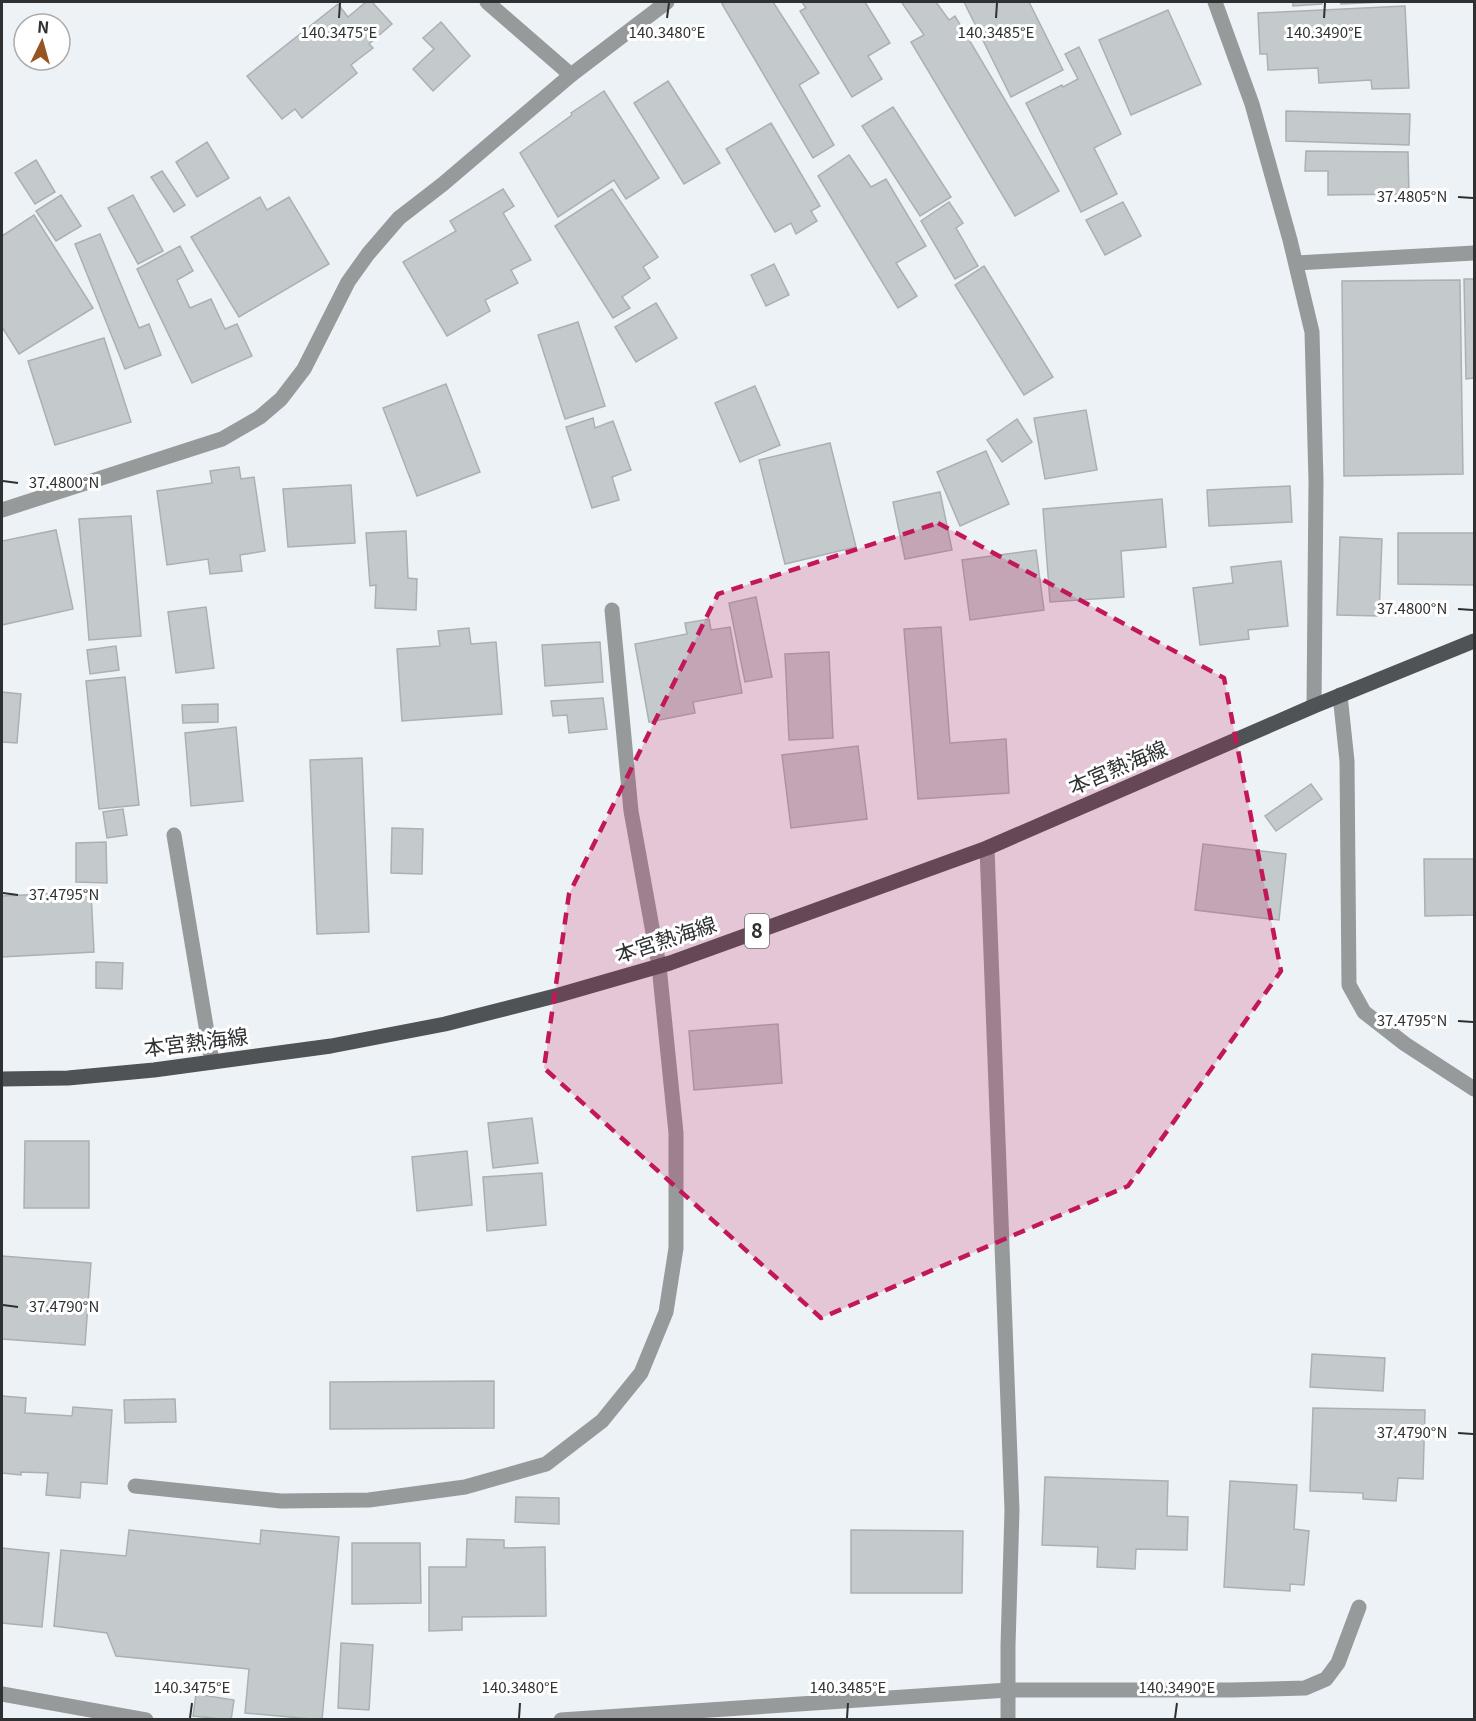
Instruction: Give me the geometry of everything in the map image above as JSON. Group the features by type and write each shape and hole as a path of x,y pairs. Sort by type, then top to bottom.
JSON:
{"main road":[{"name":"本宮熱海線","path":"2,1079 68,1078 154,1070 331,1046 445,1024 559,995 659,966 987,848 1314,706 1474,641"}],"street":[{"path":"487,2 571,75"},
{"path":"2,510 222,439 260,417 281,399 304,369 348,282 368,254 399,218 443,184 571,75 667,2"},
{"path":"1215,2 1252,104 1296,263 1312,332 1316,481 1314,706"},
{"path":"1296,263 1474,253"},
{"path":"135,1486 281,1501 369,1500 465,1487 546,1464 602,1421 641,1372 666,1312 676,1248 676,1133 659,966 631,812 612,610"},
{"path":"1340,696 1347,761 1349,986 1364,1012 1405,1044 1474,1089"},
{"path":"174,835 212,1062"},
{"path":"987,848 1012,1510 1008,1719"},
{"path":"561,1719 1008,1690 1305,1688 1326,1679 1338,1663 1359,1607"},
{"path":"2,1695 146,1719"}],"highlighted area":[{"path":"938,523 1224,678 1281,971 1128,1186 821,1318 544,1068 569,894 718,594"}],"building":[{"path":"366,2 372,2 392,24 369,44 373,48 351,65 357,73 302,118 295,109 282,119 247,76 338,4 348,17"},
{"path":"725,2 773,2 819,73 799,85 834,145 813,158 722,4"},
{"path":"802,2 865,2 890,43 868,56 882,79 852,97 800,11 806,8"},
{"path":"936,2 949,20 955,16 1059,191 1015,216 911,42 924,35 902,3"},
{"path":"964,2 1029,2 1063,70 1011,97"},
{"path":"1293,2 1322,2 1322,4 1293,6"},
{"path":"1341,2 1384,2 1341,4"},
{"path":"1405,6 1409,88 1372,89 1371,80 1319,83 1318,68 1268,70 1267,54 1260,54 1258,13"},
{"path":"1168,10 1201,84 1131,115 1099,40"},
{"path":"441,22 470,56 433,91 413,69 434,49 423,38"},
{"path":"1079,47 1121,134 1094,148 1117,194 1081,212 1026,103 1078,79 1065,54"},
{"path":"668,81 720,163 684,184 634,103"},
{"path":"604,91 659,178 626,199 614,180 558,217 520,153 572,115 571,113"},
{"path":"893,107 951,197 920,216 862,126"},
{"path":"1286,111 1410,114 1409,145 1286,141"},
{"path":"771,123 820,206 811,211 817,221 796,234 791,223 775,232 726,149"},
{"path":"207,142 229,178 197,197 176,162"},
{"path":"1306,151 1408,152 1409,194 1328,195 1328,171 1305,171"},
{"path":"849,155 871,187 886,179 926,246 896,263 917,296 898,308 818,176"},
{"path":"36,160 55,192 35,204 15,173"},
{"path":"162,171 185,205 174,212 151,177"},
{"path":"503,189 514,206 503,213 531,260 511,270 518,283 485,300 490,311 447,336 403,262 456,231 450,221"},
{"path":"612,189 658,257 643,267 650,278 622,297 630,308 613,318 555,226"},
{"path":"61,195 81,226 56,241 36,211"},
{"path":"133,195 163,251 138,264 108,208"},
{"path":"260,197 267,210 289,197 329,264 239,317 191,237"},
{"path":"949,202 963,223 956,228 978,266 955,279 921,221"},
{"path":"1123,202 1141,236 1105,255 1086,220"},
{"path":"34,215 93,308 19,354 2,327 2,236"},
{"path":"100,234 139,328 149,324 161,355 125,369 75,244"},
{"path":"180,246 193,271 177,280 190,308 211,299 225,329 237,324 252,356 192,383 137,269"},
{"path":"774,264 789,295 766,306 751,275"},
{"path":"984,266 1053,377 1024,395 955,285"},
{"path":"1464,279 1474,279 1474,378 1466,379"},
{"path":"1460,280 1463,474 1344,476 1342,281"},
{"path":"656,303 677,338 636,362 615,327"},
{"path":"578,322 605,406 565,419 538,335"},
{"path":"104,338 131,422 55,445 28,361"},
{"path":"446,384 480,472 417,496 383,408"},
{"path":"755,386 780,445 740,462 715,403"},
{"path":"1086,410 1097,470 1045,479 1034,418"},
{"path":"593,418 595,428 613,421 631,470 612,477 619,500 592,508 566,427"},
{"path":"1017,419 1032,442 1002,462 987,440"},
{"path":"830,443 856,547 785,564 759,460"},
{"path":"986,451 1009,504 960,526 937,472"},
{"path":"239,467 241,479 254,477 265,551 240,555 242,571 210,574 208,559 167,565 157,491 212,483 210,471"},
{"path":"351,485 355,543 288,547 283,489"},
{"path":"1290,486 1292,522 1209,526 1207,490"},
{"path":"940,492 952,550 905,559 893,502"},
{"path":"1162,499 1166,547 1121,551 1124,597 1050,602 1043,509"},
{"path":"131,516 141,636 89,640 79,519"},
{"path":"56,530 73,609 2,625 2,541"},
{"path":"406,531 408,578 417,579 416,610 375,608 376,585 370,586 366,533"},
{"path":"1398,533 1474,533 1474,585 1398,584"},
{"path":"1340,537 1382,539 1379,616 1337,615"},
{"path":"1036,550 1044,610 970,620 962,560"},
{"path":"1281,561 1288,626 1248,630 1249,639 1200,645 1193,588 1233,583 1231,567"},
{"path":"756,597 772,677 745,682 729,603"},
{"path":"206,607 214,668 176,673 168,612"},
{"path":"709,619 711,630 730,627 742,693 693,702 695,713 649,722 635,644 687,634 685,623"},
{"path":"941,627 950,743 1006,739 1009,793 918,799 904,629"},
{"path":"469,628 471,644 496,642 502,714 402,721 397,649 440,646 438,631"},
{"path":"600,642 603,682 545,686 542,645"},
{"path":"116,646 119,670 90,674 87,650"},
{"path":"829,652 833,738 789,740 785,654"},
{"path":"125,677 139,805 99,809 86,681"},
{"path":"2,692 21,694 17,743 2,742"},
{"path":"603,698 607,729 569,733 567,715 553,716 551,701"},
{"path":"218,704 218,722 183,723 182,705"},
{"path":"236,727 243,801 191,806 185,733"},
{"path":"858,746 867,819 791,828 782,755"},
{"path":"362,758 369,932 317,934 310,760"},
{"path":"1311,784 1322,799 1276,831 1265,816"},
{"path":"123,809 127,835 107,838 103,812"},
{"path":"392,828 423,829 422,874 391,873"},
{"path":"106,842 107,883 76,882 76,843"},
{"path":"1203,844 1286,854 1279,920 1195,910"},
{"path":"1424,859 1474,859 1474,915 1425,916"},
{"path":"91,892 94,952 2,957 2,896"},
{"path":"96,962 123,963 122,989 96,988"},
{"path":"778,1024 782,1083 694,1090 689,1031"},
{"path":"532,1118 538,1163 493,1168 488,1123"},
{"path":"25,1141 89,1141 89,1208 24,1208"},
{"path":"467,1151 472,1205 417,1211 412,1157"},
{"path":"542,1173 546,1225 487,1231 483,1177"},
{"path":"2,1256 91,1263 85,1345 2,1339"},
{"path":"1312,1354 1385,1358 1383,1391 1310,1387"},
{"path":"494,1381 494,1428 330,1429 330,1382"},
{"path":"2,1396 26,1398 25,1413 72,1416 73,1407 112,1410 107,1484 81,1482 80,1498 46,1495 48,1473 21,1472 21,1475 2,1473"},
{"path":"175,1399 176,1422 125,1423 124,1400"},
{"path":"1313,1408 1425,1410 1423,1479 1398,1478 1396,1501 1363,1499 1363,1493 1310,1491"},
{"path":"1045,1477 1168,1481 1167,1516 1188,1517 1187,1550 1136,1549 1135,1569 1097,1567 1098,1547 1042,1545"},
{"path":"1230,1481 1297,1485 1294,1529 1309,1531 1304,1585 1290,1584 1290,1591 1224,1587"},
{"path":"516,1497 559,1498 559,1524 515,1522"},
{"path":"129,1530 260,1544 261,1530 339,1537 322,1720 245,1713 249,1669 116,1656 107,1633 54,1626 61,1550 126,1556"},
{"path":"851,1530 963,1531 962,1593 851,1593"},
{"path":"467,1539 504,1540 504,1548 545,1547 546,1616 462,1617 462,1630 429,1631 429,1567 466,1567"},
{"path":"352,1543 420,1543 421,1603 352,1604"},
{"path":"2,1548 49,1553 42,1627 2,1623"},
{"path":"341,1643 373,1645 369,1710 338,1708"},
{"path":"196,1694 234,1700 231,1720 193,1716"}]}
